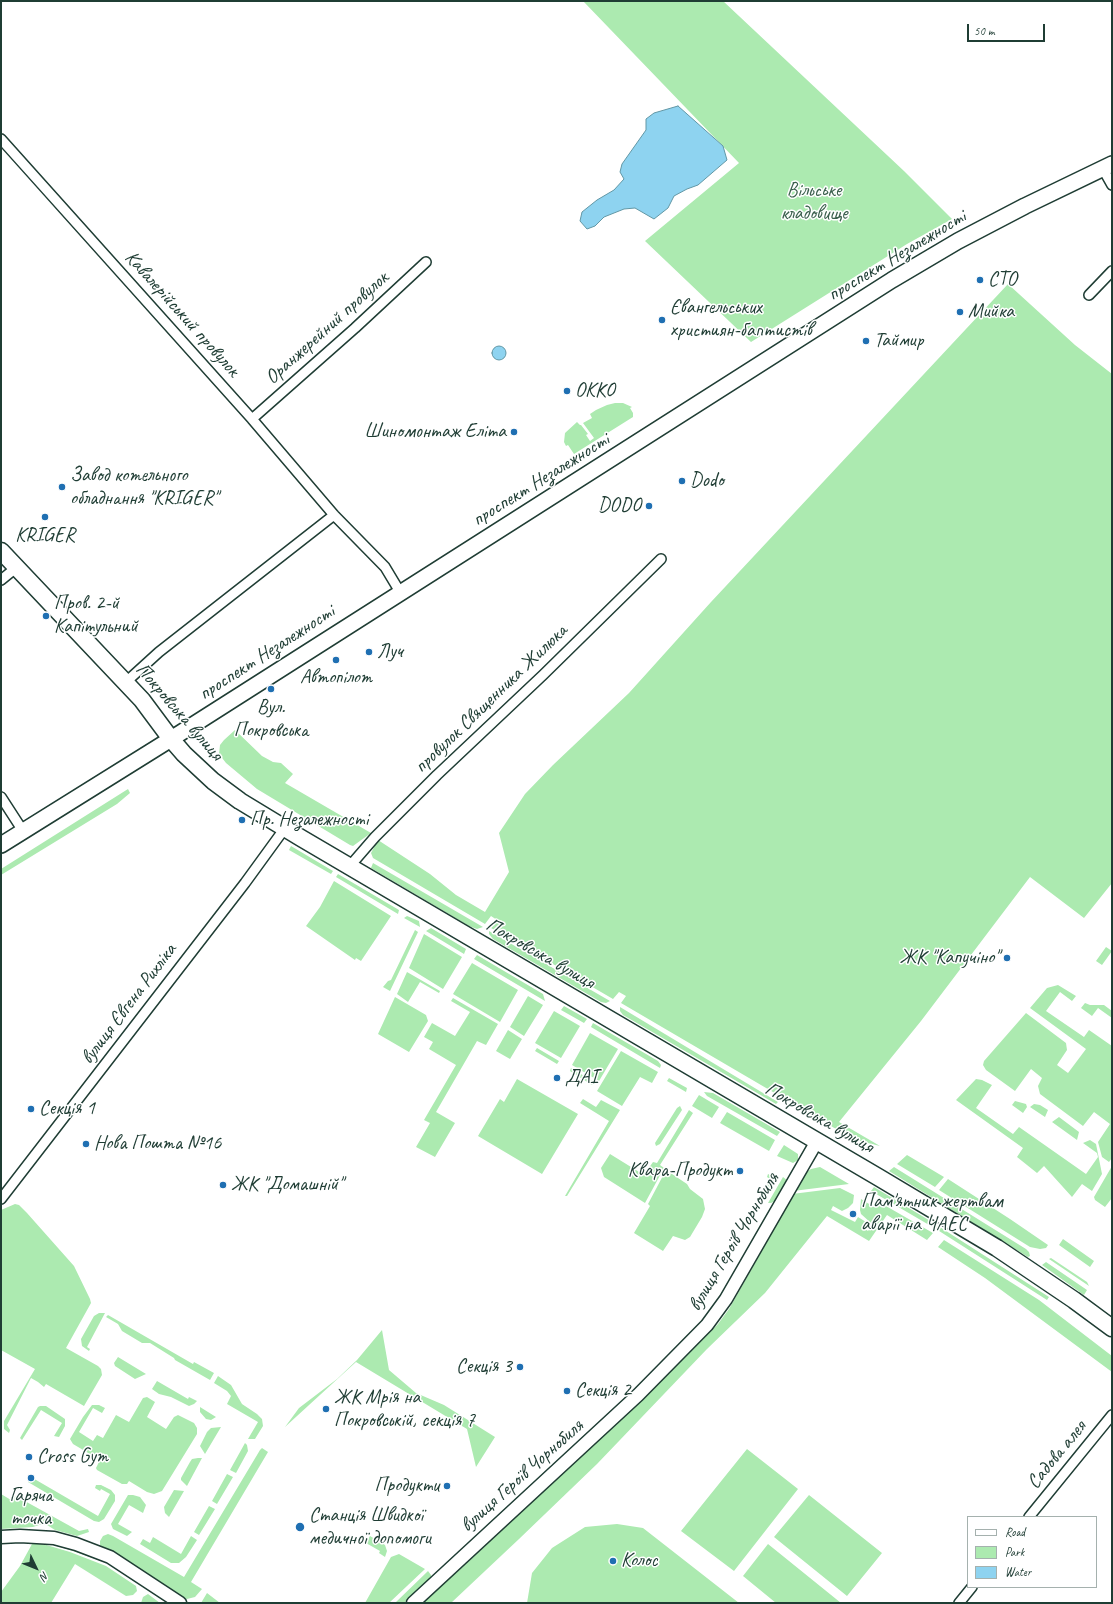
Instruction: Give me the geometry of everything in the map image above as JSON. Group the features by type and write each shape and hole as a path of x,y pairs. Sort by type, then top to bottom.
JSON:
{"highway":[{"name":"Покровська вулиця","path":"1,551 126,682 142,700 171,739 198,768 240,801 996,1248 1074,1300 1112,1328"}],"main road":[{"name":"проспект Незалежності","path":"1,845 171,739 892,280 958,241 1108,166"}],"street":[{"name":"Кавалерійський провулок","path":"1,138 252,419 334,515 385,567 400,592"},
{"path":"1108,166 1112,185"},
{"name":"Оранжерейний провулок","path":"252,419 355,328 426,262"},
{"path":"1089,295 1112,271"},
{"path":"126,682 159,652 334,515"},
{"name":"провулок Священника Жилюка","path":"350,867 375,837 431,780 543,675 661,559"},
{"path":"1,580 17,568"},
{"path":"1,797 23,831"},
{"name":"вулиця Євгена Рихліка","path":"1,1200 245,883 284,828"},
{"name":"вулиця Героїв Чорнобиля","path":"412,1603 638,1395 707,1324 726,1299 817,1141"},
{"name":"Садова алея","path":"1030,1516 1112,1415"},
{"path":"1,1537 20,1536 54,1538 76,1544 110,1557 180,1603"},
{"path":"959,1603 971,1588"}],"green space":[{"name":"Вільське кладовище","path":"583,1 723,1 904,171 952,219 907,244 751,342 645,241 739,163"},
{"path":"1008,284 1075,345 1112,374 1112,883 1084,918 1030,877 921,1021 839,1122 880,1146 856,1140 848,1136 621,1003 626,996 619,992 613,999 491,928 497,920 491,916 485,924 373,858 371,853 378,840 430,874 456,895 485,912 509,872 499,833 525,794 553,765 629,693 711,602"},
{"path":"615,403 623,403 632,407 630,408 633,413 633,417 574,454 564,442 565,433 577,422 588,434 586,435 590,441 594,438 583,423 592,418 590,414 596,410"},
{"path":"235,730 262,756 273,762 281,763 293,774 285,783 371,833 353,846 350,845 257,789 226,763 219,754 220,745"},
{"path":"128,789 130,793 117,804 1,875 1,869"},
{"path":"291,846 333,871 331,874 289,850"},
{"path":"373,863 483,927 477,929 469,926 371,868"},
{"path":"338,874 399,910 398,914 336,877"},
{"path":"334,881 391,916 361,961 356,958 355,960 306,926 320,907"},
{"path":"407,916 419,921 420,927 404,918"},
{"path":"431,928 466,949 464,954 426,931"},
{"path":"415,930 418,932 390,991 383,987 388,981 391,980"},
{"path":"489,931 610,1001 606,1003 601,1002 493,939 489,934"},
{"path":"424,934 462,957 443,989 409,968"},
{"path":"1106,947 1112,951 1102,965 1096,961"},
{"path":"477,955 543,994 545,1001 474,959"},
{"path":"472,963 518,990 500,1022 453,994"},
{"path":"407,972 440,991 439,993 420,982 408,1002 397,994"},
{"path":"1058,985 1076,996 1072,1001 1060,992 1046,1011 1084,1037 1089,1030 1112,1046 1112,1158 1109,1162 1102,1157 1098,1142 1110,1124 1094,1112 1083,1126 1040,1094 1038,1086 1042,1078 1031,1069 1015,1091 986,1070 983,1065 984,1061 1026,1013 1066,1043 1067,1050 1057,1065 1068,1073 1086,1049 1030,1008 1047,988"},
{"path":"528,996 543,1005 524,1036 510,1027"},
{"path":"395,997 426,1015 428,1021 409,1052 378,1034"},
{"path":"453,998 498,1024 486,1045 477,1041 436,1112 455,1123 435,1157 416,1147 430,1123 424,1120 456,1065 429,1049 433,1042 424,1037 432,1023 455,1036 470,1012 451,1001"},
{"path":"1085,1003 1090,1005 1104,1005 1112,1011 1112,1018 1098,1008 1092,1016 1081,1008"},
{"path":"564,1006 587,1019 584,1023 561,1010"},
{"path":"620,1007 778,1102 776,1104 623,1015 620,1011"},
{"path":"554,1011 580,1026 561,1058 535,1043"},
{"path":"593,1023 658,1061 661,1065 660,1068 591,1027"},
{"path":"508,1030 522,1039 510,1059 496,1051"},
{"path":"590,1033 618,1049 599,1081 572,1065"},
{"path":"537,1048 559,1061 557,1064 535,1051"},
{"path":"621,1051 658,1072 652,1083 640,1077 622,1106 597,1091"},
{"path":"571,1068 594,1082 592,1085 570,1071"},
{"path":"669,1078 687,1088 686,1092 667,1081"},
{"path":"517,1079 578,1114 542,1174 478,1136 500,1099 504,1102"},
{"path":"976,1079 992,1085 976,1108 1013,1134 1019,1127 1086,1174 1098,1157 1097,1153 1083,1143 1090,1140 1096,1144 1102,1174 1092,1191 1082,1184 1072,1197 1044,1166 1037,1173 1017,1157 1023,1148 956,1100"},
{"path":"704,1092 713,1093 780,1132 777,1136 707,1096"},
{"path":"699,1095 719,1107 712,1118 692,1106"},
{"path":"583,1099 596,1107 601,1100 620,1110 567,1196 565,1196 609,1121 580,1103"},
{"path":"1015,1101 1026,1104 1027,1107 1023,1113 1012,1105"},
{"path":"1034,1104 1040,1105 1048,1110 1045,1117 1030,1107"},
{"path":"680,1106 682,1110 660,1144 656,1146 655,1143 677,1108"},
{"path":"689,1110 693,1113 660,1165 664,1168 645,1203 604,1177 601,1168 610,1154 644,1175 653,1162 657,1163"},
{"path":"727,1112 775,1140 769,1151 720,1123"},
{"path":"1059,1117 1079,1132 1077,1140 1052,1122"},
{"path":"784,1145 798,1154 798,1160 793,1163 777,1156"},
{"path":"907,1155 944,1177 935,1187 897,1164"},
{"path":"1112,1166 1112,1198 1105,1207 1095,1200 1094,1197"},
{"path":"820,1167 849,1184 793,1191 804,1174 811,1169"},
{"path":"894,1167 1026,1249 1030,1256 1028,1257 889,1171"},
{"path":"666,1170 687,1184 690,1189 703,1199 705,1209 690,1237 685,1240 673,1236 663,1251 634,1233 650,1206 648,1204"},
{"path":"768,1174 776,1178 763,1201 759,1198 770,1179 767,1177"},
{"path":"783,1177 788,1181 777,1200 768,1203"},
{"path":"948,1179 1048,1245 1046,1248 1040,1249 1030,1247 939,1190"},
{"path":"874,1187 932,1222 1049,1297 1047,1300 936,1229 871,1191"},
{"path":"840,1188 854,1195 853,1203 842,1211 833,1206 831,1210 855,1222 858,1217 866,1222 862,1227 868,1231 872,1226 871,1223 861,1214 861,1199 874,1207 876,1202 879,1202 933,1233 927,1240 887,1215 869,1241 827,1216 765,1293 707,1349 597,1464 519,1539 451,1603 421,1603 453,1571 456,1573 646,1396 718,1324 729,1309 792,1194"},
{"path":"15,1204 19,1205 27,1213 74,1266 91,1303 66,1348 98,1366 101,1369 102,1375 84,1406 46,1384 44,1387 31,1378 7,1425 10,1430 9,1433 4,1429 4,1421 35,1369 1,1350 1,1210"},
{"path":"1063,1239 1094,1261 1090,1267 1059,1245"},
{"path":"944,1240 1039,1300 1112,1356 1112,1372 985,1278 938,1247"},
{"path":"1051,1258 1087,1282 1089,1286 1049,1259"},
{"path":"1046,1262 1087,1290 1084,1295 1042,1265"},
{"path":"99,1313 105,1313 87,1347 90,1349 89,1351 82,1346 81,1339 94,1316"},
{"path":"108,1315 193,1364 194,1362 214,1373 210,1380 175,1360 150,1343 142,1343 122,1331 118,1324 106,1317"},
{"path":"382,1330 389,1370 416,1393 444,1405 495,1437 476,1467 467,1429 356,1362 285,1427 299,1408 337,1379 357,1360"},
{"path":"118,1357 146,1374 135,1379 115,1366 114,1363"},
{"path":"218,1376 231,1385 242,1404 262,1419 263,1426 255,1439 248,1439 258,1422 227,1404 231,1396 227,1391 214,1383"},
{"path":"157,1381 188,1399 189,1397 197,1401 189,1406 171,1397 159,1394 152,1389"},
{"path":"147,1397 155,1402 147,1417 166,1429 174,1417 178,1415 194,1423 197,1428 197,1434 162,1491 154,1494 147,1492 129,1481 127,1484 122,1484 97,1470 96,1468 100,1460 73,1444 70,1439 92,1405 99,1405 105,1408 102,1413 93,1408 79,1432 93,1441 97,1435 103,1438 116,1415 129,1422 143,1398"},
{"path":"40,1406 46,1406 65,1419 65,1426 59,1437 54,1436 62,1423 41,1410 22,1440 20,1438"},
{"path":"200,1407 216,1417 211,1420 206,1419 200,1412"},
{"path":"221,1427 205,1454 200,1446 207,1432 211,1428"},
{"path":"245,1443 248,1451 236,1473 230,1470"},
{"path":"262,1448 268,1452 191,1582 202,1589 195,1597 187,1599 180,1597 128,1561 102,1548 100,1545 100,1541 103,1536 108,1534 184,1577"},
{"path":"747,1449 798,1489 734,1571 681,1531"},
{"path":"202,1458 187,1486 181,1478 192,1459"},
{"path":"227,1474 233,1477 217,1504 212,1501"},
{"path":"31,1477 98,1516 110,1494 101,1489 100,1491 95,1488 96,1485 101,1485 111,1490 115,1495 115,1501 104,1519 99,1522 94,1521 28,1482"},
{"path":"174,1490 184,1491 169,1517 165,1513 164,1507"},
{"path":"1,1494 11,1500 14,1495 79,1531 88,1529 89,1532 77,1536 55,1530 42,1524 33,1527 1,1529"},
{"path":"128,1495 140,1497 146,1505 143,1513 129,1505 118,1524 132,1532 127,1536 113,1529 111,1524"},
{"path":"809,1495 882,1553 847,1596 774,1537"},
{"path":"209,1506 215,1509 199,1535 194,1532"},
{"name":"Колос","path":"617,1524 643,1528 739,1603 527,1603 532,1573 552,1548 585,1527"},
{"path":"191,1536 197,1540 186,1557 179,1563 171,1563 140,1544 143,1539 150,1543 153,1537 181,1554"},
{"path":"370,1536 385,1545 387,1551 385,1557 379,1553 380,1551 366,1543"},
{"path":"43,1542 71,1548 106,1561 133,1579 135,1582 107,1563"},
{"path":"32,1544 43,1544 70,1552 106,1566 136,1586 137,1591 133,1595 126,1596 75,1564 51,1603 1,1603 1,1592 20,1566"},
{"path":"768,1544 841,1603 776,1603 743,1576"},
{"path":"399,1554 425,1569 389,1603 365,1603 391,1557"},
{"path":"428,1571 431,1578 404,1603 395,1603"},
{"path":"207,1593 220,1603 201,1603"},
{"path":"148,1594 160,1603 141,1603 143,1597"}],"water":[{"path":"678,106 723,146 727,160 698,185 674,196 668,208 654,219 635,208 624,209 604,217 595,226 587,229 580,221 582,212 597,200 614,190 624,179 620,172 622,164 646,130 646,119 654,113"},
{"path":"496,346 502,346 506,350 506,356 502,360 496,360 492,356 492,350"}],"place":[{"name":"СТО","path":"980,280"},
{"name":"Мийка","path":"960,312"},
{"name":"Євангельських християн-баптистів","path":"662,320"},
{"name":"Таймир","path":"866,341"},
{"name":"ОККО","path":"567,391"},
{"name":"Шиномонтаж Еліта","path":"514,432"},
{"name":"Dodo","path":"682,481"},
{"name":"Завод котельного обладнання \"KRIGER\"","path":"62,487"},
{"name":"DODO","path":"649,506"},
{"name":"KRIGER","path":"45,517"},
{"name":"Пров. 2-й Капітульний","path":"46,616"},
{"name":"Луч","path":"369,652"},
{"name":"Автопілот","path":"336,660"},
{"name":"Вул. Покровська","path":"271,689"},
{"name":"Пр. Незалежності","path":"242,820"},
{"name":"ЖК \"Капучіно\"","path":"1007,958"},
{"name":"ДАІ","path":"557,1078"},
{"name":"Секція 1","path":"31,1109"},
{"name":"Нова Пошта №16","path":"86,1144"},
{"name":"Квара-Продукт","path":"740,1171"},
{"name":"ЖК \"Домашній\"","path":"223,1185"},
{"name":"Пам'ятник жертвам аварії на ЧАЕС","path":"853,1214"},
{"name":"Секція 3","path":"520,1367"},
{"name":"Секція 2","path":"567,1391"},
{"name":"ЖК Мрія на Покровській, секція 7","path":"326,1409"},
{"name":"Cross Gym","path":"29,1457"},
{"name":"Гаряча точка","path":"31,1478"},
{"name":"Продукти","path":"447,1486"},
{"name":"Станція Швидкої медичної допомоги","path":"300,1527"},
{"name":"Колос","path":"613,1561"}]}
